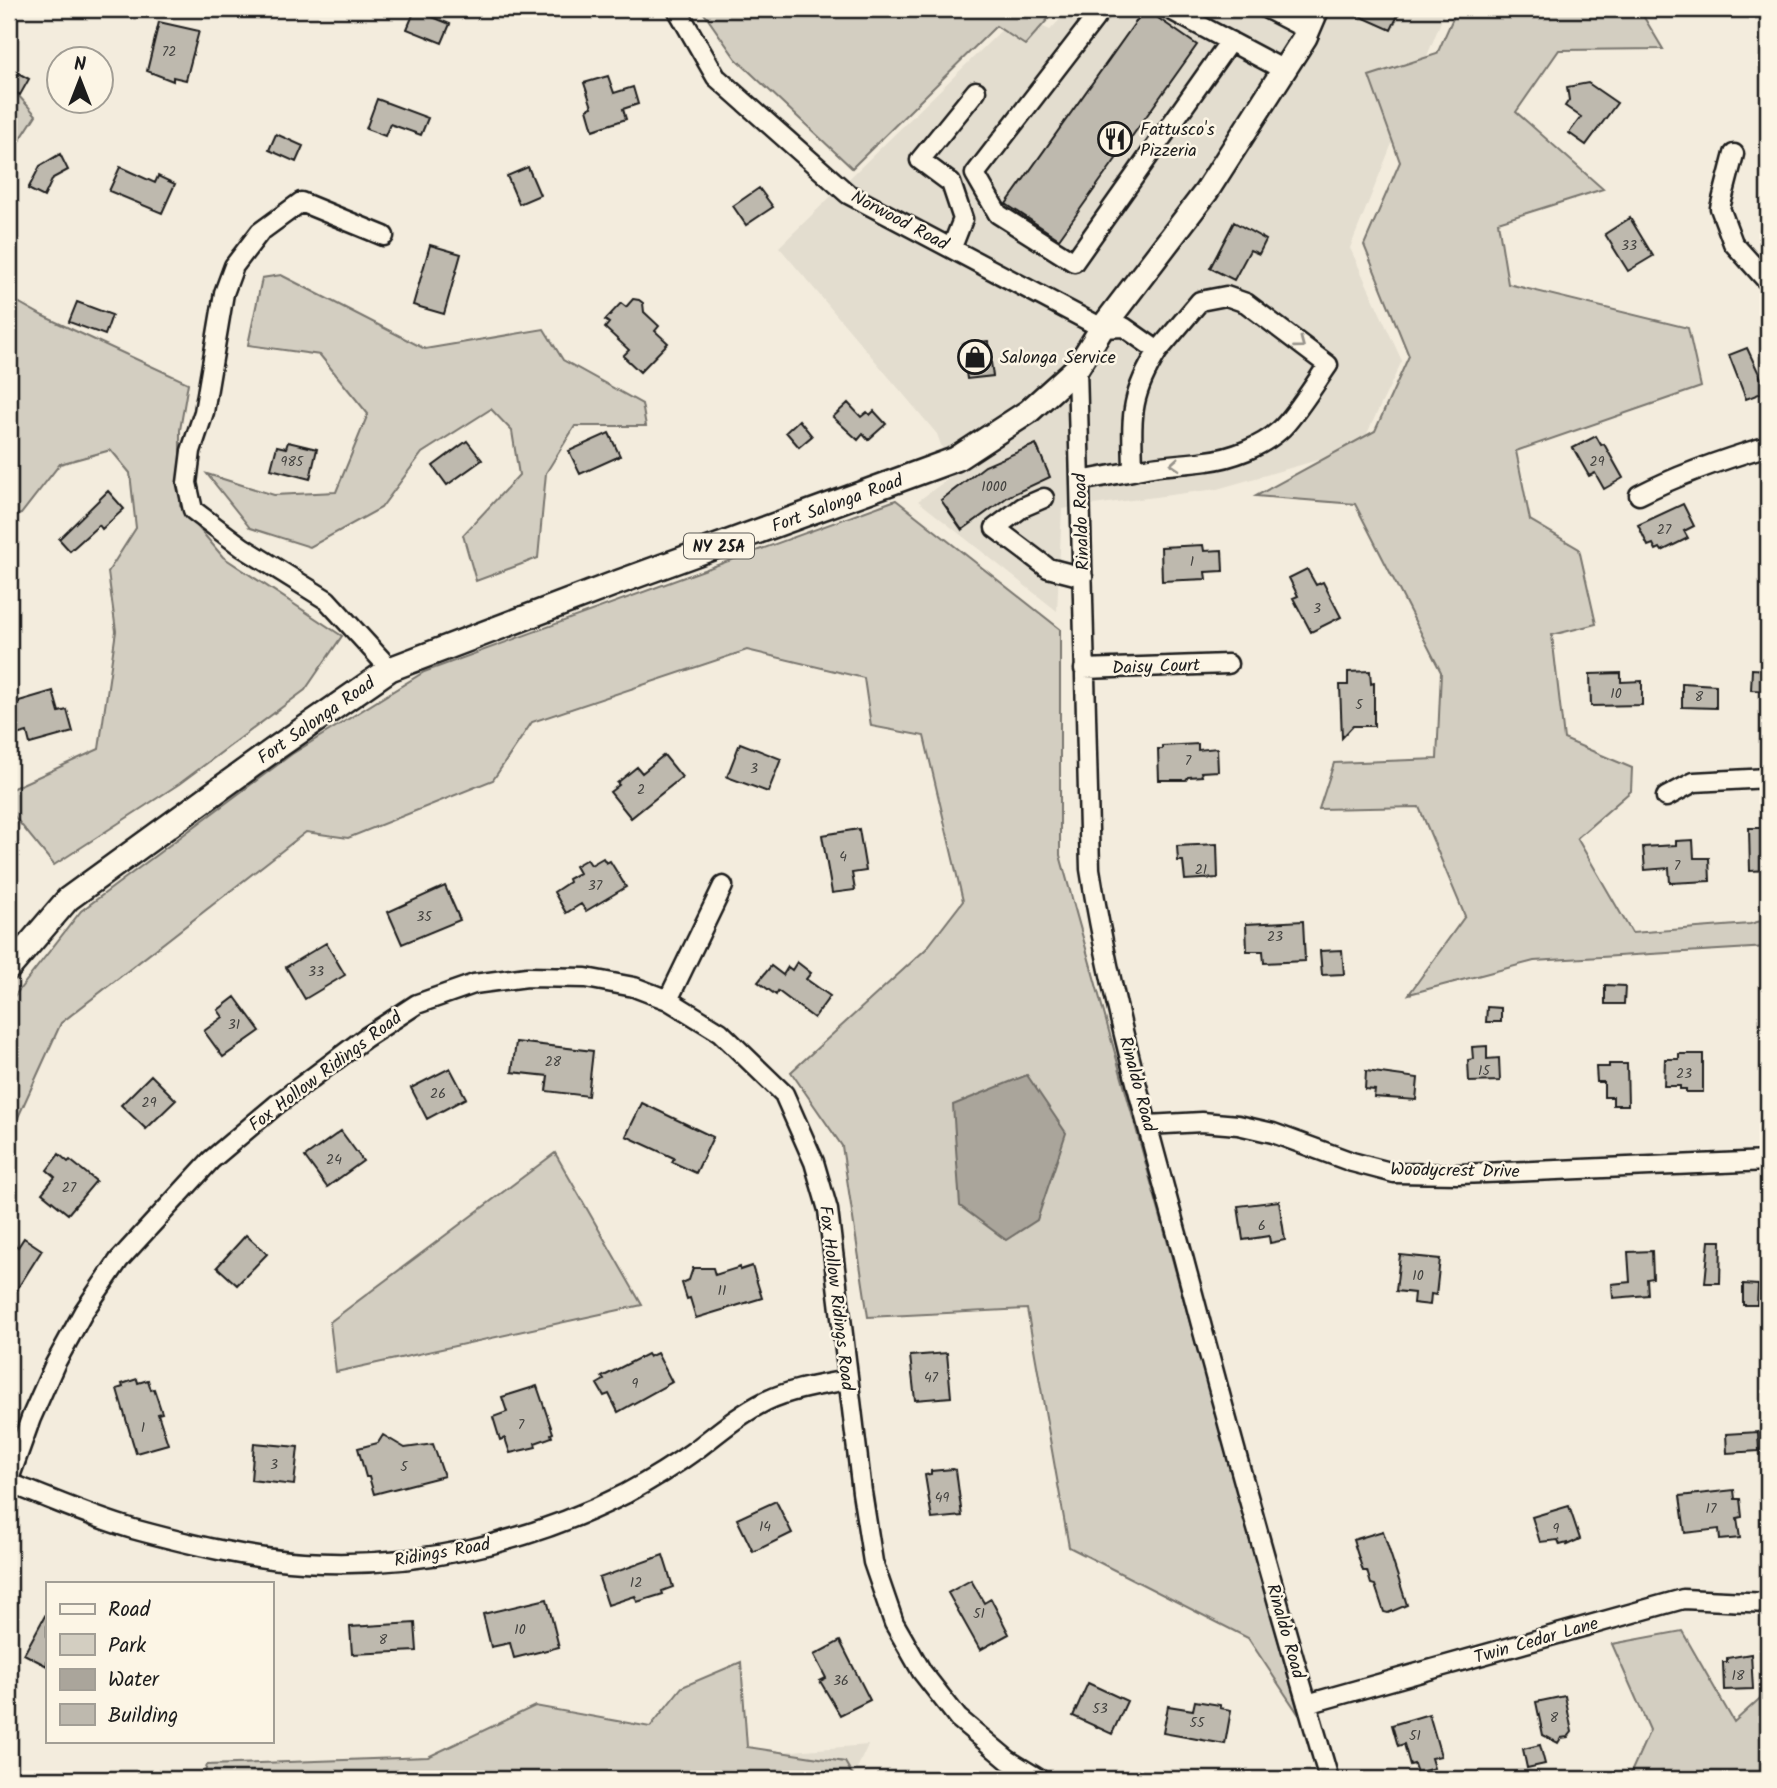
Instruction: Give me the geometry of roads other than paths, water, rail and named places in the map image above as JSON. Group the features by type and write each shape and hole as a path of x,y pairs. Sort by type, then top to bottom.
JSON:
{"main road":[{"name":"Fort Salonga Road","path":"9,968 68,899 390,669 956,459 1028,412 1077,368 1102,328 1206,192 1284,70 1317,9"}],"street":[{"name":"Norwood Road","path":"677,9 716,77 848,194 1102,328 1124,327 1157,351"},
{"path":"1102,9 975,174 998,214 1073,262 1230,41"},
{"path":"1169,9 1284,70"},
{"path":"1267,9 1308,30"},
{"path":"952,247 963,219 951,183 920,160 976,91"},
{"path":"1734,154 1720,208 1733,243 1768,282"},
{"path":"384,236 301,202 260,232 234,265 224,293 204,412 191,451 187,483 193,510 242,547 327,600 390,669"},
{"path":"1080,481 1133,471 1155,465 1209,461 1264,442 1282,429 1328,365 1246,303 1226,296 1200,301 1157,351 1143,373 1133,403 1133,471"},
{"name":"Rinaldo Road","path":"1077,368 1090,869 1111,982 1148,1125 1255,1528 1329,1779"},
{"path":"1639,495 1725,459 1768,446"},
{"path":"1044,498 1023,507 995,528 1048,568 1083,577"},
{"name":"Daisy Court","path":"1084,669 1227,664"},
{"path":"1667,797 1693,782 1768,778"},
{"path":"668,1000 723,886"},
{"name":"Fox Hollow Ridings Road","path":"9,1481 31,1418 55,1364 84,1311 119,1261 211,1160 276,1105 365,1038 417,1004 474,984 527,977 586,978 634,987 668,1000 720,1032 784,1094 814,1162 828,1210 873,1562 894,1623 922,1672 958,1718 1008,1760 1039,1779"},
{"name":"Woodycrest Drive","path":"1148,1125 1202,1122 1238,1125 1273,1133 1352,1162 1394,1172 1460,1174 1768,1161"},
{"name":"Ridings Road","path":"9,1481 130,1528 223,1550 303,1562 387,1562 451,1553 518,1537 583,1515 636,1488 695,1451 735,1419 768,1400 805,1388 848,1380"},
{"name":"Twin Cedar Lane","path":"1307,1704 1683,1600 1768,1603"}],"water":[{"path":"1027,1075 1066,1133 1037,1220 1006,1240 960,1206 953,1105"}],"place":[{"name":"Fattusco's Pizzeria","path":"1115,139"},
{"name":"Salonga Service","path":"975,357"}]}
